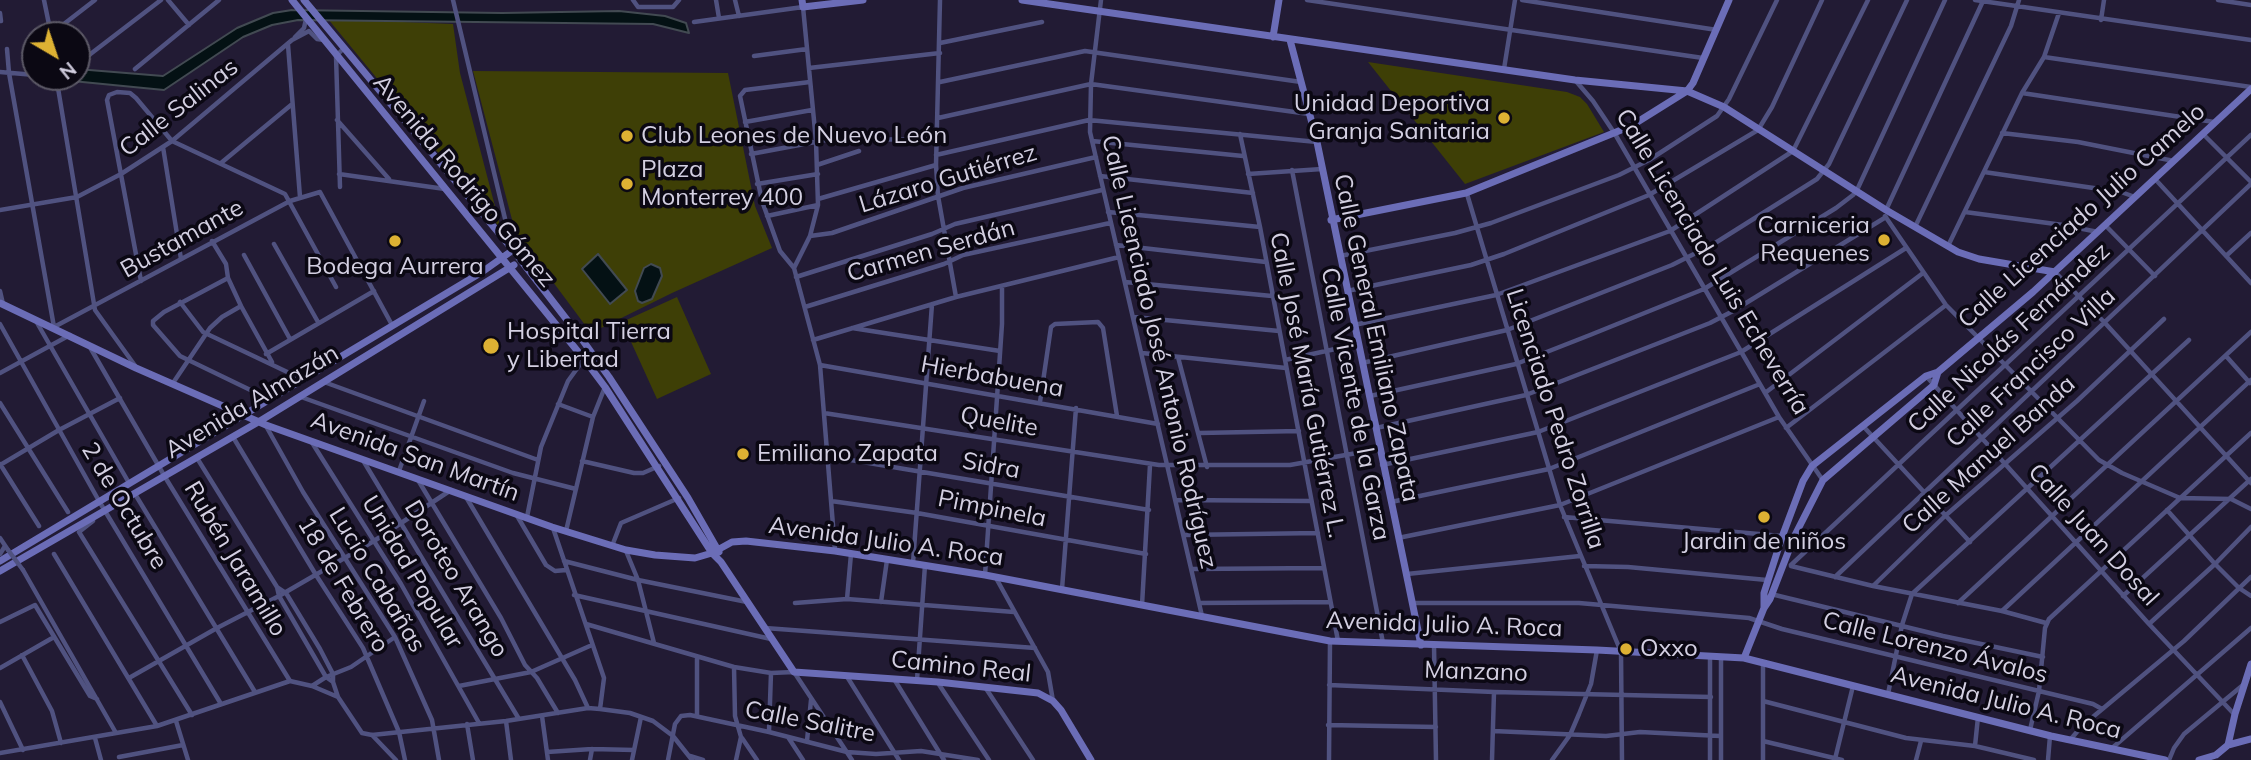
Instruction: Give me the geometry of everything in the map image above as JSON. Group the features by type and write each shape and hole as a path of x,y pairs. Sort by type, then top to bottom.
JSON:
{"street":[{"path":"44,0 48,21"},
{"path":"68,21 95,0"},
{"path":"91,54 161,0"},
{"path":"168,0 189,25"},
{"path":"135,69 219,0"},
{"name":"Avenida Rodrigo Gómez","path":"292,0 584,359 715,551"},
{"name":"Avenida Rodrigo Gómez","path":"304,0 513,250 609,377 686,494 721,562 747,603 852,760"},
{"path":"453,0 513,250"},
{"path":"633,0 638,6 666,7 673,7 679,0"},
{"path":"666,0 666,7"},
{"path":"716,0 719,18"},
{"path":"735,0 739,16"},
{"path":"694,22 803,4 863,0"},
{"path":"940,0 936,165 938,196 956,297"},
{"path":"1021,0 1576,80 1687,91 1724,107 1857,190 1884,211 1948,246 1979,259 2055,272 2250,481 2123,596"},
{"name":"Calle Licenciado José Antonio Rodríguez","path":"1101,0 1089,120 1102,190 1203,617"},
{"path":"1273,37 1279,0"},
{"path":"1307,0 1704,59"},
{"path":"1504,69 1515,0"},
{"path":"1522,0 1717,30"},
{"path":"1331,220 1466,193 1615,134 1687,91 1699,73 1729,0"},
{"path":"1339,256 1476,228 1619,175 1649,160 1717,116 1777,0"},
{"path":"1346,291 1486,261 1649,195 1758,130 1772,107 1822,0"},
{"path":"1354,325 1496,295 1670,231 1793,151 1868,0"},
{"path":"1361,363 1507,330 1686,259 1805,188 1826,170 1907,0"},
{"path":"1368,396 1516,363 1704,289 1836,208 1857,190 1945,0"},
{"path":"1975,0 2019,3 2101,20 2251,40"},
{"path":"2101,20 2104,0"},
{"path":"2218,0 2251,5"},
{"path":"1375,428 1526,396 1721,319 1884,211 1983,1"},
{"path":"1915,227 2019,3"},
{"path":"794,268 810,236 818,202 816,141 803,4"},
{"path":"0,13 1,21"},
{"path":"1948,246 2022,93 2043,57 2059,13"},
{"name":"Calle Salinas","path":"0,210 77,197 121,174 172,141 290,42 304,28 307,18"},
{"path":"940,43 1042,22"},
{"path":"300,197 290,42 309,31 317,39 324,40"},
{"name":"Calle General Emiliano Zapata","path":"1290,40 1317,142 1421,645"},
{"path":"7,49 54,327"},
{"path":"340,187 336,56 344,49"},
{"path":"754,56 807,49"},
{"path":"940,82 1069,53 1094,51 1301,82"},
{"path":"809,68 940,53"},
{"path":"2043,57 2251,88"},
{"path":"0,72 21,73"},
{"name":"Calle Licenciado Luis Echeverría","path":"1576,80 1615,134 1779,417 1823,480"},
{"path":"810,82 740,93 757,184 780,251 794,268 820,365 835,551"},
{"path":"938,118 1091,84 1310,114"},
{"name":"Calle Licenciado Julio Camelo","path":"1812,466 1926,376 1938,372 2055,272 2251,88"},
{"path":"59,91 96,312 136,368"},
{"path":"141,281 108,104 108,97 113,92 130,93 172,141 281,191 290,201 336,287"},
{"path":"2022,93 2215,122"},
{"path":"222,163 292,104"},
{"path":"745,122 812,110"},
{"path":"336,120 390,180"},
{"path":"936,155 1089,120 1317,142"},
{"path":"2002,133 2078,142 2175,161"},
{"name":"Calle José María Gutiérrez L.","path":"1240,134 1330,602 1334,642 1329,685 1329,760"},
{"path":"2203,134 2251,183"},
{"name":"Calle Nicolás Fernández","path":"1788,565 1898,466 2251,135"},
{"path":"751,154 816,141 937,139"},
{"path":"1093,141 1243,156"},
{"path":"163,147 181,258"},
{"path":"817,165 859,151"},
{"name":"Lázaro Gutiérrez","path":"810,236 832,233 938,196 998,179 1096,157"},
{"path":"767,216 936,165"},
{"path":"1248,174 1322,169"},
{"name":"Calle Vicente de la Garza","path":"1292,170 1384,644"},
{"path":"1984,172 2121,192 2136,197"},
{"path":"339,174 447,190"},
{"path":"757,184 818,174"},
{"path":"1100,176 1253,193"},
{"path":"2155,179 2251,283"},
{"name":"Calle Francisco Villa","path":"1835,577 2251,183"},
{"path":"796,276 932,234 955,224 1102,190"},
{"name":"Bustamante","path":"54,327 290,201 320,192 374,291"},
{"name":"Licenciado Pedro Zorrilla","path":"1466,193 1564,517 1621,652"},
{"path":"1884,211 1906,248 1947,305 2106,465 2180,498 2231,499 2251,509"},
{"path":"1108,212 1260,227"},
{"path":"1965,212 2099,232"},
{"name":"Carmen Serdán","path":"804,307 963,255 1110,223"},
{"path":"2106,226 2155,276"},
{"path":"2226,256 2251,233"},
{"path":"212,241 226,264 228,278 241,306 272,363"},
{"path":"274,244 318,322"},
{"path":"1116,245 1266,262"},
{"path":"1382,465 1538,432 1741,352 1906,248"},
{"name":"Avenida Almazán","path":"0,561 513,250"},
{"path":"244,255 290,338"},
{"path":"813,340 956,297 1119,257"},
{"name":"Avenida Almazán","path":"0,571 73,527 106,512 233,437 263,423 300,396 520,260"},
{"path":"1765,393 1923,273"},
{"path":"228,278 180,302 152,322 174,351 187,361 269,399"},
{"path":"1125,282 1272,296"},
{"path":"985,575 1002,286"},
{"path":"0,291 1,303"},
{"path":"261,358 290,338 374,291 392,325"},
{"path":"180,302 207,334 302,379"},
{"name":"Avenida San Martín","path":"1,303 136,368 263,423 552,527 626,550 685,559 715,551"},
{"path":"913,563 932,304"},
{"path":"1786,428 1947,305"},
{"path":"173,383 210,328 241,306"},
{"path":"33,317 129,483"},
{"path":"1133,317 1279,331"},
{"name":"Calle Manuel Banda","path":"1873,586 1945,516 2164,320"},
{"path":"1040,402 1051,327 1055,324 1098,322 1103,328 1117,416"},
{"name":"2 de Octubre","path":"0,324 99,501 221,704"},
{"path":"850,328 1000,351"},
{"path":"1958,603 2251,332"},
{"path":"0,373 70,335"},
{"path":"1888,694 1902,625 1912,594 2189,340"},
{"path":"1285,360 1357,344"},
{"name":"Rubén Jaramillo","path":"89,345 164,477 290,681"},
{"path":"1142,353 1286,368"},
{"path":"2002,611 2250,382 2225,355"},
{"path":"1178,357 1208,467"},
{"path":"527,518 538,460 558,404 568,381 584,359"},
{"name":"Hierbabuena","path":"820,365 1158,424"},
{"path":"1768,593 1788,565 1794,537 1823,480 1934,385 1938,372"},
{"name":"Calle Juan Dosal","path":"1926,376 2123,596 2235,714"},
{"path":"566,531 593,417 609,377"},
{"path":"323,382 538,460"},
{"path":"1391,502 1549,469 1760,384"},
{"path":"300,396 533,480 576,489"},
{"path":"39,526 0,465 120,398"},
{"path":"399,471 424,401"},
{"path":"0,403 68,512"},
{"path":"558,404 593,417"},
{"path":"1062,590 1076,408"},
{"name":"Quelite","path":"824,413 1150,465 1275,466 1379,449"},
{"path":"1398,538 1560,505 1779,417"},
{"name":"Lucio Cabañas","path":"263,423 303,492 395,637 424,700 434,728 439,760"},
{"path":"1863,426 1970,542"},
{"path":"1200,433 1299,432"},
{"path":"2030,730 2039,691 2046,623 2251,433"},
{"name":"18 de Febrero","path":"233,437 368,656 399,732 405,760"},
{"name":"Unidad Popular","path":"311,440 425,623 480,723"},
{"name":"Sidra","path":"827,456 1149,510"},
{"path":"197,458 277,587 279,596 326,677 333,682"},
{"name":"Doroteo Arango","path":"362,458 519,719"},
{"path":"582,461 634,473 643,473 664,463"},
{"path":"1142,606 1150,465"},
{"path":"1744,658 1764,608 1768,580 1782,537 1803,481 1812,466"},
{"path":"417,478 501,618 525,665 537,678 558,713"},
{"path":"129,678 286,593 374,541 452,490"},
{"path":"135,494 255,692"},
{"path":"463,494 575,680 588,709"},
{"path":"612,546 621,523 686,494"},
{"path":"1176,500 1311,501"},
{"name":"Pimpinela","path":"831,501 917,513 1146,554"},
{"path":"2167,510 2239,588 2251,596"},
{"path":"106,512 79,532 191,715"},
{"path":"515,513 545,565 555,571 566,570"},
{"path":"1564,517 1794,537"},
{"path":"552,527 604,678 600,709"},
{"path":"2149,624 2216,564 2251,527"},
{"path":"1184,535 1318,533"},
{"path":"0,538 23,570 116,733"},
{"name":"Avenida Julio A. Roca","path":"715,551 732,542 746,541 926,564 1334,642 1597,650 1744,658 2051,736 2167,760"},
{"path":"0,554 7,548"},
{"path":"626,550 638,580 654,644"},
{"path":"54,554 157,726"},
{"path":"847,599 851,554"},
{"path":"1405,574 1580,556"},
{"path":"881,602 887,559"},
{"path":"563,561 747,603"},
{"path":"917,680 926,564"},
{"path":"1788,565 2046,623"},
{"path":"1584,566 1628,567 1768,580"},
{"path":"1192,569 1324,568"},
{"path":"995,577 1049,676 1053,701"},
{"path":"2070,740 2251,577"},
{"path":"277,587 286,593 333,674 338,697 359,731 372,735 600,709 653,721 673,736 691,758 703,760"},
{"path":"1768,593 2043,656"},
{"path":"574,595 771,639"},
{"path":"795,603 847,599 1014,612"},
{"path":"1199,603 1330,602"},
{"name":"Calle Lorenzo Ávalos","path":"1412,603 1602,605 1741,616 2102,709"},
{"path":"0,622 34,605 90,696 97,699"},
{"path":"586,624 734,667 771,673 794,672"},
{"path":"764,628 1035,648"},
{"path":"2119,760 2115,750 2251,628"},
{"path":"0,668 54,637"},
{"path":"312,685 351,667 395,637"},
{"path":"459,685 531,672 593,645"},
{"path":"1434,645 1436,760"},
{"path":"1552,760 1570,735 1587,693 1597,650"},
{"path":"1621,652 1622,760"},
{"path":"22,655 52,710 61,743"},
{"path":"1710,656 1710,760"},
{"path":"1721,657 1721,760"},
{"path":"697,658 697,716"},
{"path":"1763,662 1763,760"},
{"path":"734,667 735,716 741,737 757,760"},
{"path":"2199,760 2216,758 2228,745 2250,668"},
{"name":"Camino Real","path":"794,672 984,686 1045,695 1053,701 1091,760"},
{"path":"769,732 771,673"},
{"path":"846,675 899,760"},
{"path":"893,678 944,760"},
{"path":"0,753 157,726 290,681 312,685 338,697"},
{"path":"938,682 989,760"},
{"path":"2167,760 2184,734 2244,684"},
{"name":"Manzano","path":"1329,685 1711,697"},
{"path":"1835,759 1854,685"},
{"path":"984,686 1032,760"},
{"path":"1492,760 1494,692"},
{"path":"807,741 811,699"},
{"path":"1763,701 1921,741 1975,746 2034,760"},
{"path":"0,702 23,750"},
{"name":"Calle Salitre","path":"673,736 678,718 685,715 769,732 846,752 921,751 978,760"},
{"path":"542,716 548,760"},
{"path":"632,760 641,717"},
{"path":"1975,746 1978,717"},
{"path":"176,721 188,760"},
{"path":"506,721 511,760"},
{"path":"467,724 473,760"},
{"path":"1328,725 1436,727"},
{"path":"1493,731 1570,735 1622,735 1640,732 1720,736"},
{"path":"372,735 396,760"},
{"path":"668,760 673,736"},
{"path":"2048,760 2051,736"},
{"path":"736,760 741,737"},
{"path":"787,737 803,760"},
{"path":"96,738 101,760"},
{"path":"2228,745 2251,739"},
{"path":"1763,741 1842,760"},
{"path":"1916,760 1921,741"},
{"path":"119,757 183,745"},
{"path":"590,760 592,749"},
{"path":"547,752 634,750"}],"shaded area":[{"path":"292,10 502,13 619,11 665,16 686,23 689,33 653,24 298,20 272,25 243,37 164,90 91,83 91,70 163,76 237,28 273,13"},
{"path":"328,19 453,24 460,73 501,229"},
{"name":"Unidad Deportiva Granja Sanitaria","path":"1368,62 1567,92 1580,97 1587,104 1604,132 1465,184"},
{"name":"Plaza Monterrey 400","path":"473,71 728,73 755,206 772,248 591,333 515,231"},
{"path":"598,254 627,290 610,304 582,269"},
{"path":"651,264 660,268 662,276 652,299 642,303 638,301 635,291 644,268"},
{"path":"677,297 711,374 657,399 622,322"}],"place":[{"name":"Unidad Deportiva Granja Sanitaria","path":"1504,118"},
{"name":"Club Leones de Nuevo León","path":"627,136"},
{"name":"Plaza Monterrey 400","path":"627,184"},
{"name":"Carniceria Requenes","path":"1884,240"},
{"name":"Bodega Aurrera","path":"395,241"},
{"name":"Hospital Tierra y Libertad","path":"491,346"},
{"name":"Emiliano Zapata","path":"743,454"},
{"name":"Jardin de niños","path":"1764,517"},
{"name":"Oxxo","path":"1626,649"}]}
